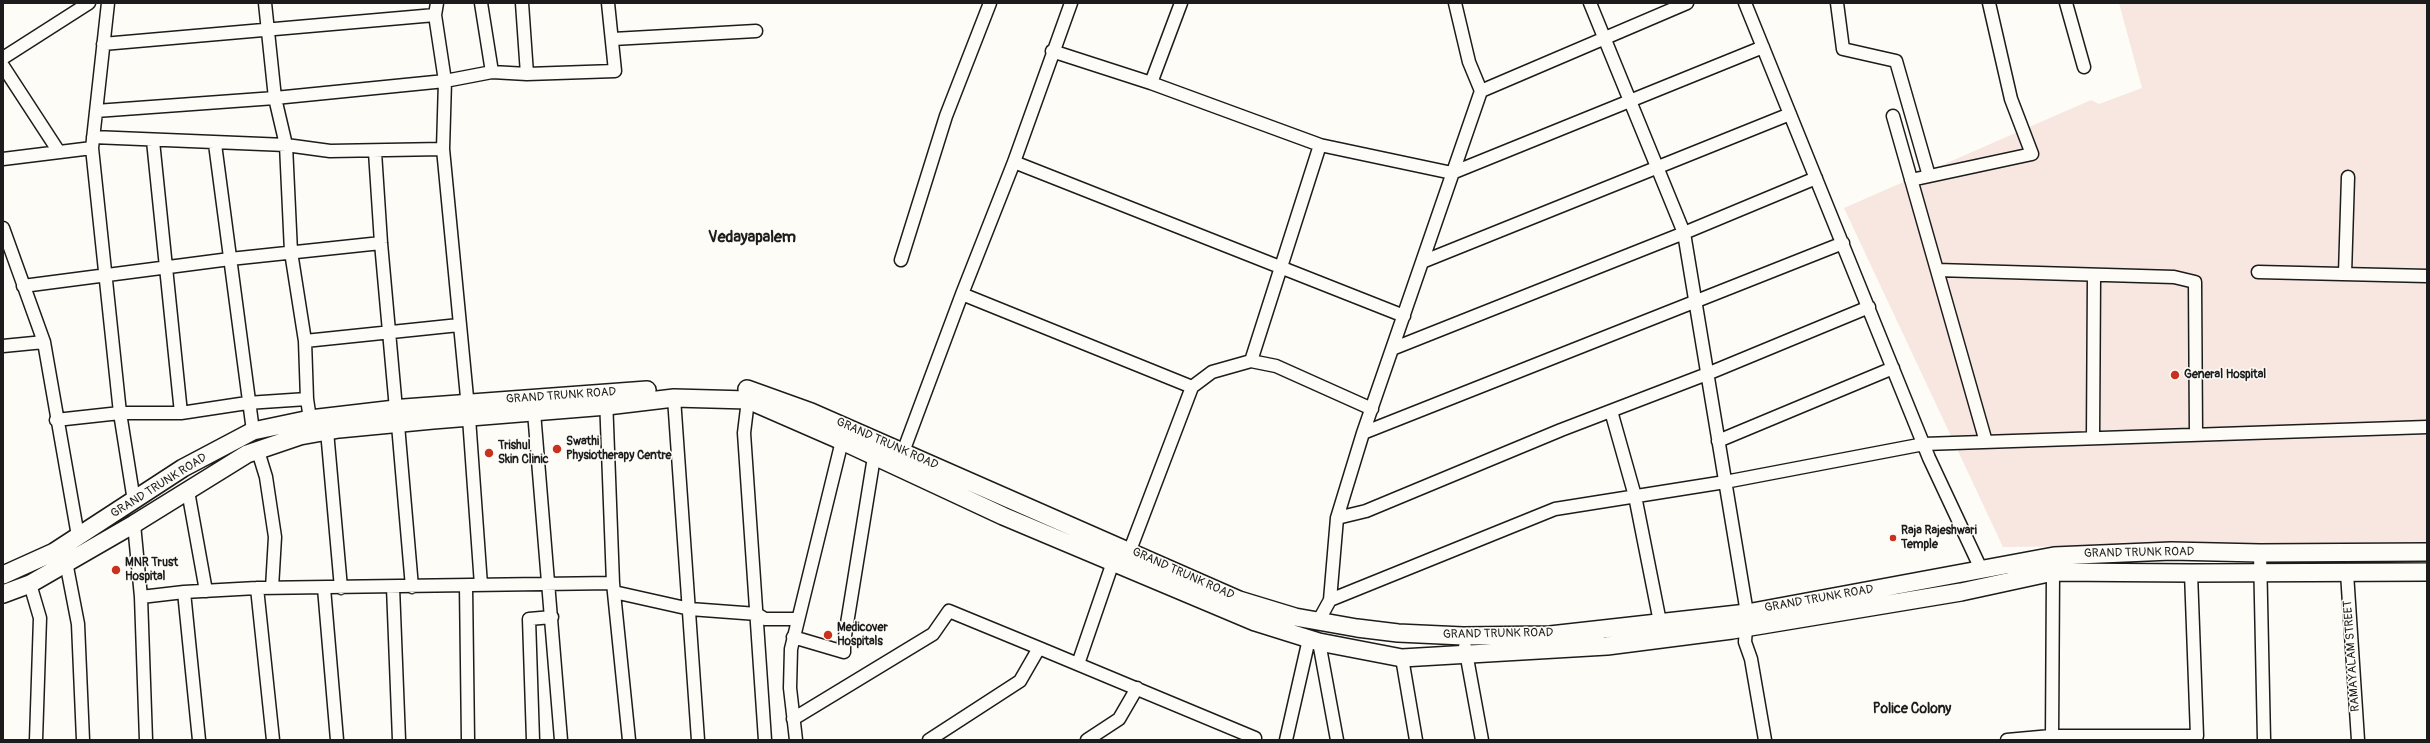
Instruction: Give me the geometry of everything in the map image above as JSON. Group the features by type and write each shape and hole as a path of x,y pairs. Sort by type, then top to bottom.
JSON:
{"main road":[{"name":"GRAND TRUNK ROAD","path":"468,411 606,399 692,388 749,390 812,412 1109,541 1239,600 1295,617 1319,620 1357,628 1463,636 1550,635 1660,622 1746,620 1981,569 2054,556 2171,551 2260,553 2427,552"},
{"path":"3,594 30,584 134,524 247,454 300,436 397,417 433,420 468,411 534,412 606,399 674,398 748,400 1136,572 1255,622 1314,641 1402,658 1607,646 1746,620 1962,592 2053,572 2191,574 2427,572"},
{"name":"GRAND TRUNK ROAD","path":"3,575 54,552 183,468 253,432 310,418 397,417"},
{"path":"1109,541 1109,560"},
{"path":"1136,553 1136,572"},
{"path":"1292,634 1295,617"},
{"path":"1353,648 1357,628"}],"street":[{"path":"3,58 89,3"},
{"path":"108,3 93,143 120,413 134,501"},
{"path":"265,3 275,98 286,145 291,252 305,341 307,399 310,418"},
{"path":"481,3 492,72"},
{"path":"522,3 527,74"},
{"path":"96,111 275,98 445,81 492,72 527,74 615,71 613,39 608,3"},
{"path":"901,260 946,116 990,3"},
{"path":"903,452 962,294 1014,162 1052,51 1071,3"},
{"path":"1151,83 1181,3"},
{"path":"1319,620 1330,600 1337,518 1363,433 1481,91 1469,62 1455,3"},
{"path":"1590,3 1684,233 1726,482 1746,620 1745,642 1751,659 1765,740"},
{"path":"1481,91 1687,3"},
{"path":"1745,3 1924,444 1981,569"},
{"path":"1837,3 1843,49 1896,61 1929,176"},
{"path":"1912,180 2032,154 2011,99 1989,3"},
{"path":"2066,3 2084,67"},
{"path":"103,44 268,29 436,9 445,81 443,149 468,411 481,585"},
{"path":"613,39 756,30"},
{"path":"1052,51 1151,83 1320,145 1452,173 1763,47"},
{"path":"3,66 59,152"},
{"path":"1422,262 1790,114"},
{"path":"1893,116 1986,442"},
{"path":"3,159 59,152 93,143 153,141 286,145 330,151 375,152 443,149"},
{"path":"153,141 181,414"},
{"path":"215,144 247,403 253,432"},
{"path":"1251,361 1320,145"},
{"path":"375,152 381,243 412,587"},
{"path":"3,166 39,155"},
{"path":"1014,162 1404,316"},
{"path":"2345,274 2348,177"},
{"path":"1392,349 1684,233 1816,178"},
{"path":"3,228 44,342 56,420 78,536"},
{"path":"23,286 230,259 381,243"},
{"path":"1363,433 1843,243"},
{"path":"1937,270 2094,276 2174,277 2195,282 2196,434"},
{"path":"2258,272 2427,276"},
{"path":"2093,438 2094,276"},
{"path":"962,294 1192,387"},
{"path":"1337,518 1366,510 1707,374 1869,307"},
{"path":"305,341 459,325"},
{"path":"3,346 44,342"},
{"path":"1136,553 1192,387 1212,372 1251,361 1276,366 1372,409"},
{"path":"1718,441 1893,368"},
{"path":"674,398 698,740"},
{"path":"56,420 120,413 181,414 247,403 307,399"},
{"path":"606,399 613,587 629,740"},
{"path":"748,400 744,433 757,614 758,662 765,740"},
{"path":"1611,411 1635,496 1660,622"},
{"path":"534,412 561,740"},
{"path":"1330,600 1555,508 1726,482 1924,444 2427,427"},
{"path":"326,432 341,588"},
{"path":"796,740 790,688 791,649 842,441"},
{"path":"258,451 266,477 275,536 272,588"},
{"path":"794,637 844,652 844,642 874,457"},
{"path":"188,491 206,590"},
{"path":"134,524 141,597 146,740"},
{"path":"2260,553 2264,740"},
{"path":"1078,664 1109,560"},
{"path":"66,562 78,624 83,740"},
{"path":"2051,738 2053,572"},
{"name":"RAMAYALAM STREET","path":"2347,573 2358,740"},
{"path":"2007,740 2051,738 2197,738 2191,574"},
{"path":"141,597 206,590 257,588 412,587 549,583 613,587 690,609 757,614 765,619 798,619"},
{"path":"30,584 40,618 36,740"},
{"path":"466,586 468,740"},
{"path":"393,587 399,740"},
{"path":"257,588 273,740"},
{"path":"324,588 337,740"},
{"path":"184,592 199,740"},
{"path":"793,719 933,634 949,610 1255,738 1252,740"},
{"path":"533,740 529,618 552,617"},
{"path":"1463,636 1482,740"},
{"path":"1286,740 1314,641"},
{"path":"1314,641 1337,740"},
{"path":"929,740 1020,681 1039,648"},
{"path":"1402,658 1416,740"},
{"path":"1087,740 1119,720 1137,688"}],"shaded area":[{"name":"General Hospital","path":"2119,3 2427,3 2427,542 2003,547 1844,208 2091,100 2099,104 2142,88"}],"place":[{"name":"General Hospital","path":"2175,375"},
{"name":"Swathi Physiotherapy Centre","path":"557,449"},
{"name":"Trishul Skin Clinic","path":"489,453"},
{"name":"Raja Rajeshwari Temple","path":"1893,538"},
{"name":"MNR Trust Hospital","path":"116,570"},
{"name":"Medicover Hospitals","path":"828,635"}],"district":[{"name":"Vedayapalem","path":"752,238"},
{"name":"Police Colony","path":"1912,709"}]}
